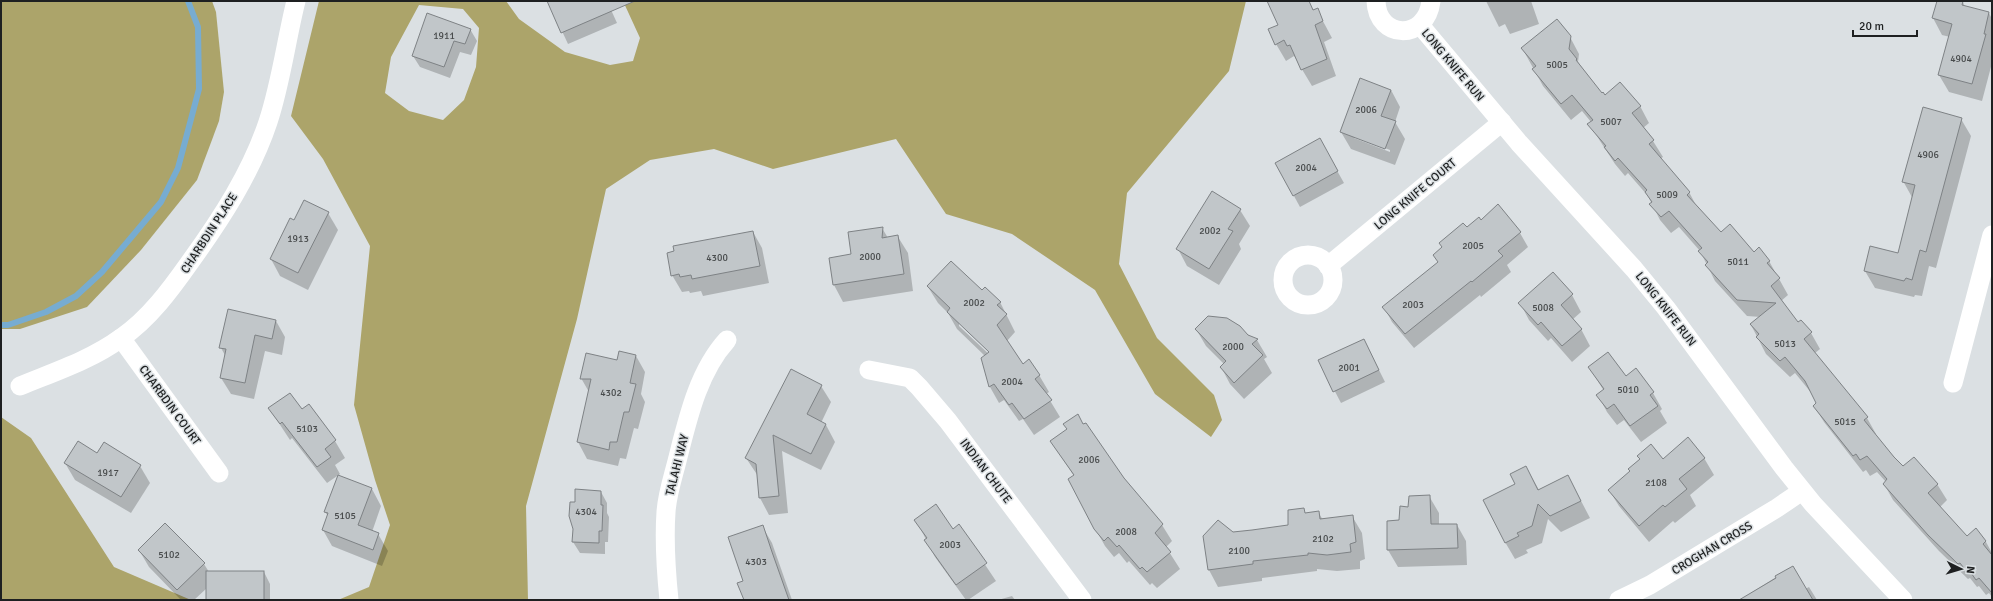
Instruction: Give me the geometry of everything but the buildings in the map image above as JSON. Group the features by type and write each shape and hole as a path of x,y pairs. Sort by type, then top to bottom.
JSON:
{"street":[{"name":"CHARBDIN PLACE","path":"20,386 87,358 122,338 157,305 179,277 214,228 245,175 268,122 277,91 296,1"},
{"name":"LONG KNIFE RUN","path":"1376,1 1380,19 1391,27 1403,31 1420,25 1426,19 1431,1"},
{"name":"LONG KNIFE RUN","path":"1420,25 1502,122 1634,269 1666,308 1802,491 1903,600"},
{"name":"LONG KNIFE COURT","path":"1328,266 1502,122"},
{"path":"1953,383 1992,235"},
{"name":"CHARBDIN COURT","path":"122,338 218,473"},
{"name":"TALAHI WAY","path":"669,600 665,567 666,511 671,485 698,390 716,352 727,340"},
{"name":"INDIAN CHUTE","path":"869,370 910,378 919,387 948,420 1082,600"},
{"name":"CROGHAN CROSS","path":"1619,600 1650,585 1777,508 1802,491"}],"shaded area":[{"path":"1,1 212,1 216,12 224,92 219,121 197,180 141,250 87,307 20,329 1,329"},
{"path":"319,1 506,1 519,19 565,52 610,65 633,61 640,38 623,1 1246,1 1229,71 1127,193 1119,264 1157,338 1214,395 1222,420 1211,437 1155,394 1095,290 1012,234 946,214 896,139 773,169 714,149 650,160 606,189 577,319 526,506 528,600 338,600 369,587 390,525 375,480 354,405 370,246 323,159 291,116","holes":["419,5 463,9 479,28 476,67 464,100 443,120 409,111 385,93 391,57"]},
{"path":"1,417 31,438 114,567 191,600 1,600"}],"waterway":[{"path":"1,325 8,325 46,312 76,296 102,272 161,202 178,168 199,89 198,27 188,1"}]}
